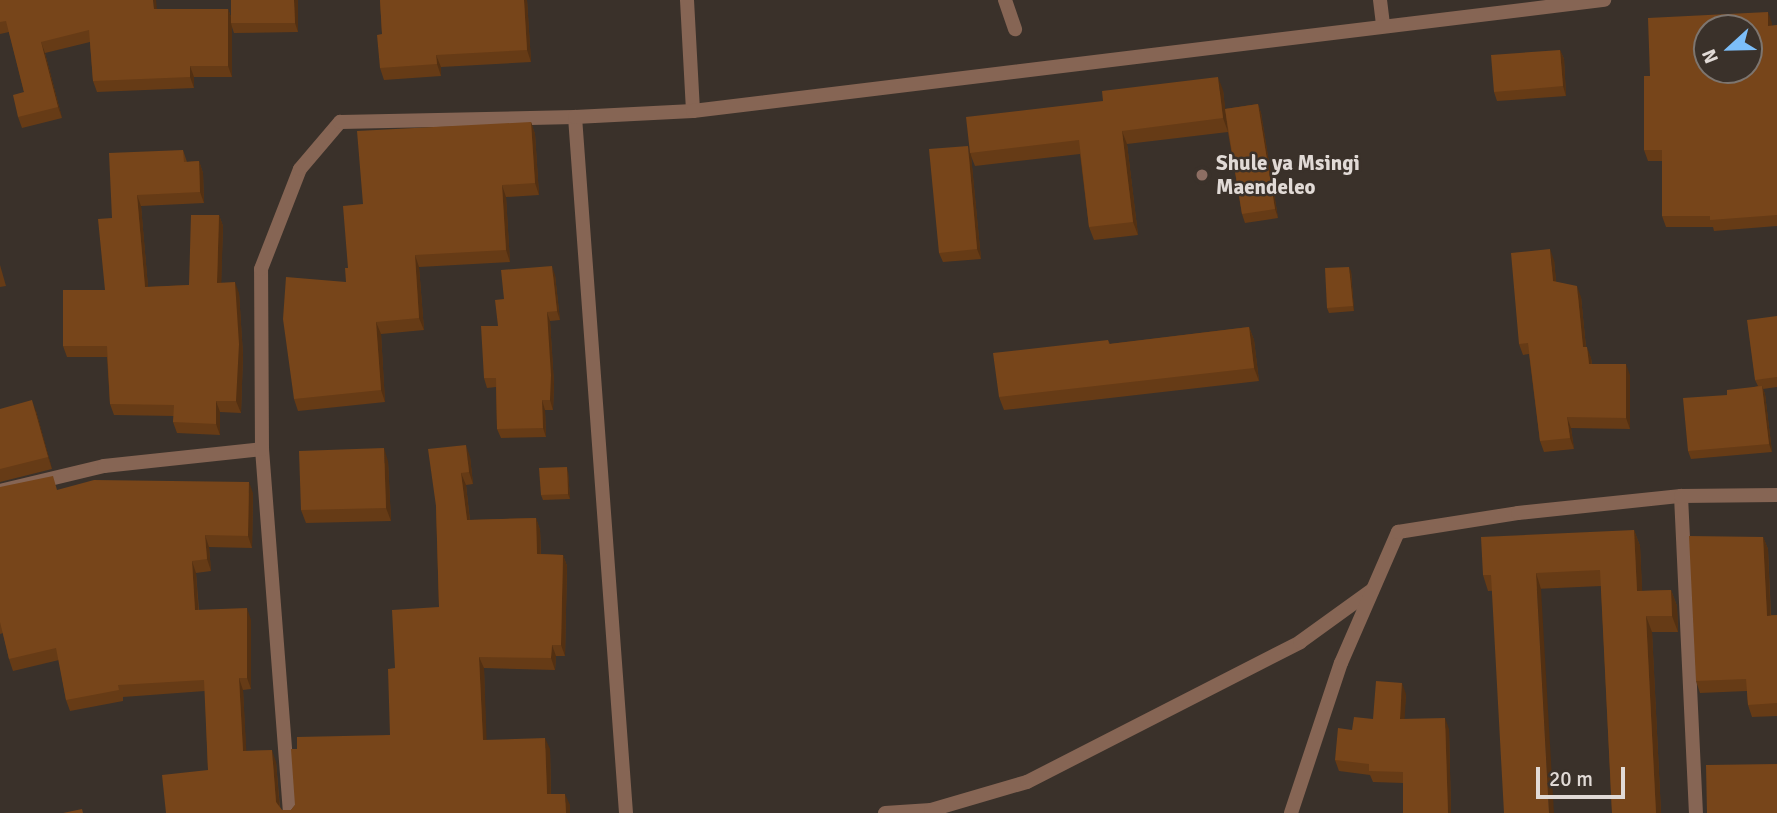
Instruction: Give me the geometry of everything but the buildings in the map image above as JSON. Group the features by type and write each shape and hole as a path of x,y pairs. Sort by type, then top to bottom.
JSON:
{"street":[{"path":"687,0 693,111"},
{"path":"1005,0 1015,29"},
{"path":"1380,0 1383,25"},
{"path":"290,813 262,449 261,269 300,169 340,122 575,117 693,111 1604,0"},
{"path":"575,117 626,813"},
{"path":"0,491 104,466 262,449"},
{"path":"1291,813 1341,663 1398,532 1518,513 1681,496 1777,495"},
{"path":"1681,496 1696,813"},
{"path":"885,813 931,810 1027,782 1300,642 1373,589"}],"place":[{"name":"Shule ya Msingi Maendeleo","path":"1202,175"}]}
